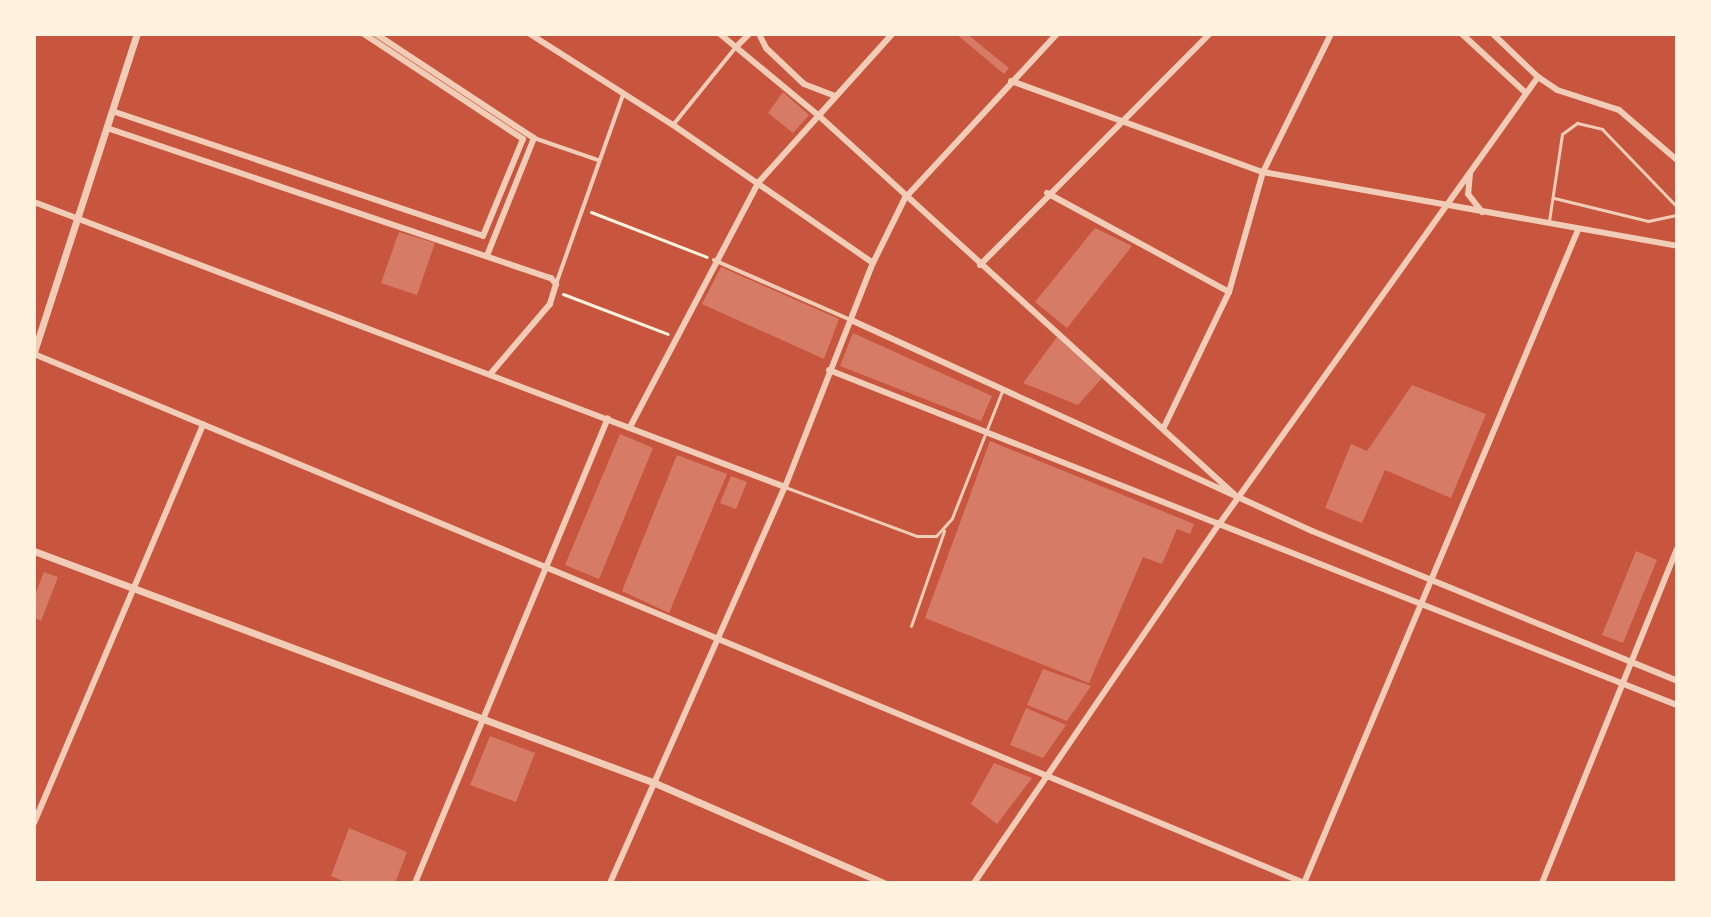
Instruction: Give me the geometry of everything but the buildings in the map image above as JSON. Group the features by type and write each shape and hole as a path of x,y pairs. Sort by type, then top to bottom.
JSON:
{"street":[{"path":"137,34 110,129 34,353 546,565 715,640 1048,774 1304,883 1578,230"},
{"path":"365,34 523,139 534,138"},
{"path":"376,34 534,138 598,160"},
{"path":"530,34 673,125 873,263"},
{"path":"720,34 818,115 905,198 1164,427 1240,499"},
{"path":"673,125 749,34"},
{"path":"759,34 766,48 804,84 836,96"},
{"path":"630,427 714,260 758,183 892,34"},
{"path":"610,883 785,487 873,263 905,198 1057,34"},
{"path":"980,265 1116,123 1209,34"},
{"path":"1164,427 1229,292 1263,172 1331,34"},
{"path":"1462,34 1526,93"},
{"path":"1493,34 1538,77 1557,90 1619,110 1677,160"},
{"path":"974,883 1220,523 1240,499 1444,204 1538,77"},
{"path":"1011,81 1116,123 1263,172 1677,246"},
{"path":"444,87 452,82"},
{"path":"491,373 543,314 584,209 598,160 623,95"},
{"path":"115,112 483,236"},
{"path":"110,129 478,249 554,284"},
{"path":"488,253 534,138"},
{"path":"478,249 523,139"},
{"path":"215,162 221,146"},
{"path":"1471,169 1468,194 1483,213"},
{"path":"326,201 331,185"},
{"path":"502,190 512,193"},
{"path":"1047,193 1229,292"},
{"path":"34,202 785,487"},
{"path":"714,260 1003,388 1240,499 1677,681"},
{"path":"829,370 985,434 1422,600 1677,705"},
{"path":"415,883 608,418"},
{"path":"34,823 203,424"},
{"path":"1542,883 1677,549"},
{"path":"34,551 483,716 655,783 884,883"}],"lane":[{"path":"1548,224 1562,134 1577,123 1602,129 1677,207"},
{"path":"1554,198 1648,221 1677,215"},
{"path":"911,626 945,530 1003,388"},
{"path":"785,487 917,536 936,536 945,530"}],"path":[{"path":"584,209 714,260"},
{"path":"554,284 675,337"}]}
